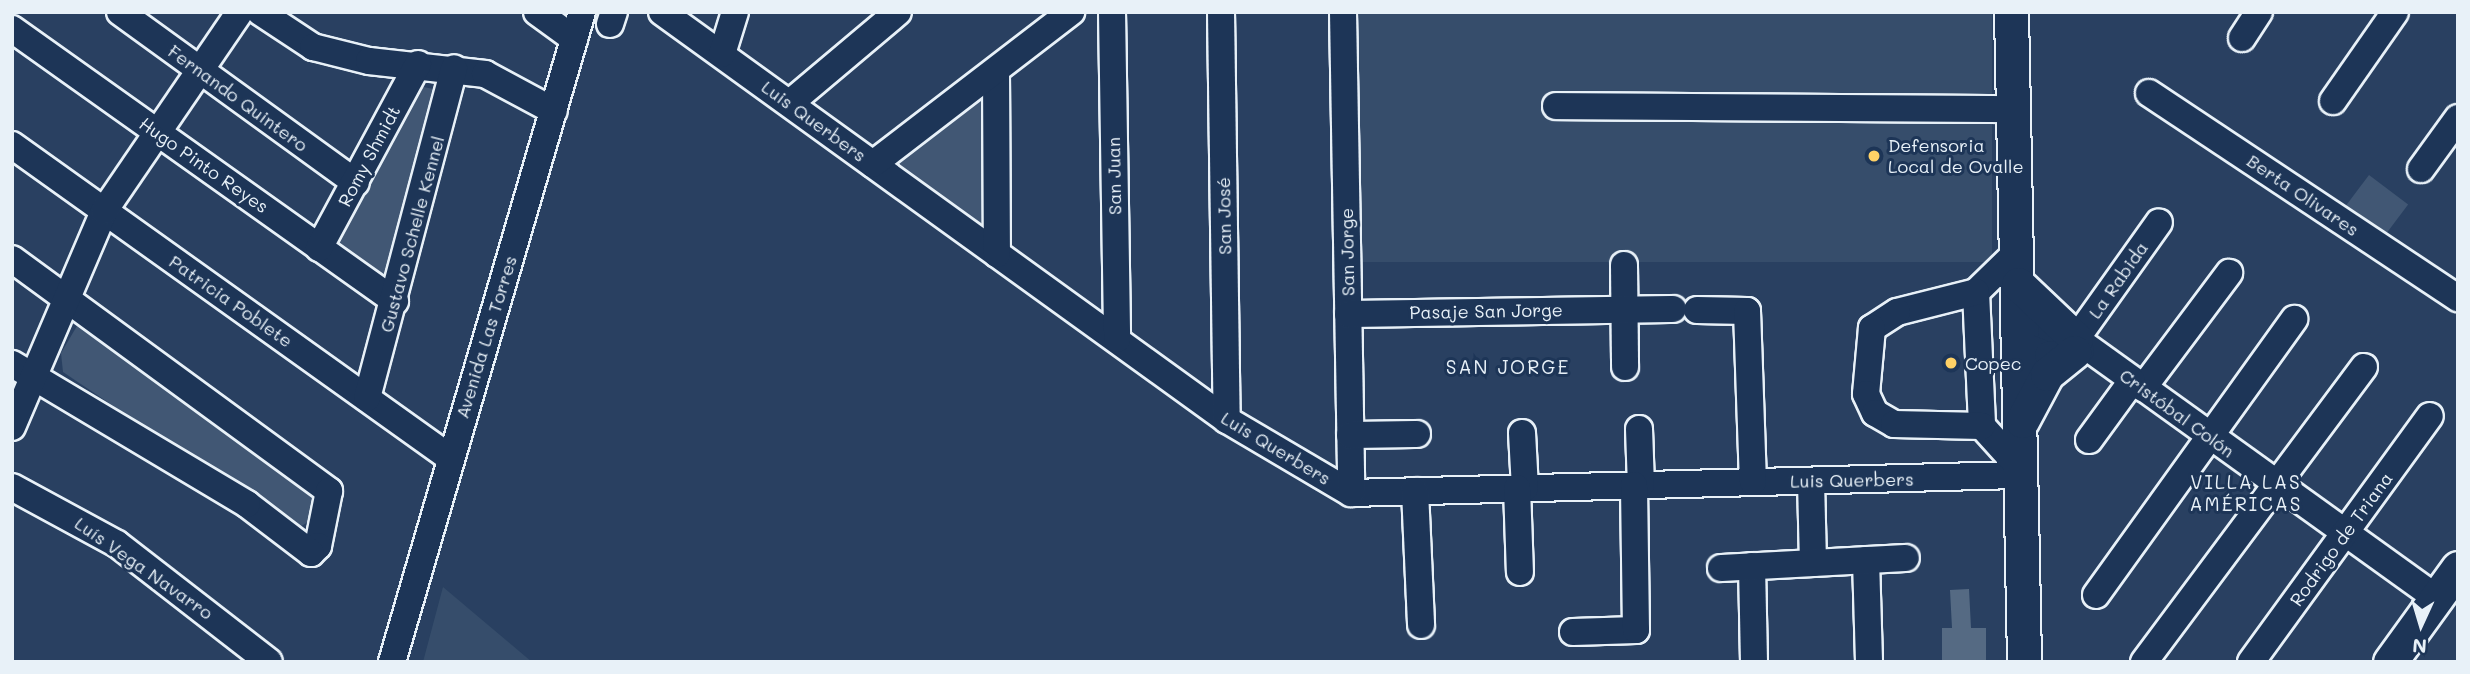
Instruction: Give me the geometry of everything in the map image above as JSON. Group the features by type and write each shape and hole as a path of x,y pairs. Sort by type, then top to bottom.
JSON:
{"main road":[{"path":"2011,12 2017,269 2017,433 2024,662"},
{"path":"2017,269 2080,347 2037,388 2017,433"},
{"path":"2390,662 2458,568"}],"street":[{"name":"Fernando Quintero","path":"120,12 356,183"},
{"path":"12,427 23,369 65,298 104,211 240,12"},
{"path":"260,12 313,47 485,74 554,111"},
{"path":"537,12 574,39"},
{"name":"Avenida Las Torres","path":"392,662 449,457 582,12"},
{"name":"Luis Querbers","path":"662,12 1227,420 1351,493 1811,481 2018,471"},
{"path":"722,54 735,12"},
{"path":"873,164 996,73 1071,12"},
{"name":"San Juan","path":"1112,12 1117,339"},
{"name":"San José","path":"1221,12 1227,420"},
{"name":"San Jorge","path":"1343,12 1351,493"},
{"path":"2242,38 2259,12"},
{"path":"2333,101 2395,12"},
{"path":"790,103 883,17"},
{"name":"Hugo Pinto Reyes","path":"12,29 395,302"},
{"name":"Romy Shmidt","path":"319,248 418,64"},
{"name":"Gustavo Schelle Kennel","path":"367,398 395,302 454,68"},
{"path":"996,73 997,254"},
{"name":"Berta Olivares","path":"2149,93 2458,298"},
{"path":"1556,106 2013,109"},
{"path":"2421,169 2458,118"},
{"name":"Patricia Poblete","path":"12,145 449,457"},
{"name":"La Rabida","path":"2080,347 2160,222"},
{"path":"12,259 329,491 318,546 311,554 247,504 23,369"},
{"path":"1624,265 1625,367"},
{"path":"1982,426 1894,424 1875,413 1866,394 1872,328 1897,312 1976,292 2017,269"},
{"path":"2089,440 2138,385 2229,273"},
{"path":"1976,292 1982,426 2018,471"},
{"name":"Pasaje San Jorge","path":"1348,314 1624,309 1747,311 1753,482"},
{"path":"2096,595 2207,434 2294,319"},
{"name":"Cristóbal Colón","path":"2018,340 2051,332 2080,347 2138,385 2344,535 2436,598"},
{"path":"2144,662 2364,367"},
{"name":"Rodrigo de Triana","path":"2251,662 2430,416"},
{"path":"1573,632 1636,630 1639,429"},
{"path":"1520,572 1522,433"},
{"path":"1350,435 1417,435"},
{"path":"1811,481 1813,563"},
{"name":"Luís Vega Navarro","path":"12,487 117,544 269,662"},
{"path":"1415,491 1421,625"},
{"path":"1721,568 1906,558"},
{"path":"1866,560 1870,662"},
{"path":"1752,566 1755,662"}],"shaded area":[{"path":"1359,12 1992,12 1992,262 1359,262"},
{"path":"418,86 449,92 389,305 319,256"},
{"path":"987,89 989,229 890,162"},
{"path":"2369,175 2408,204 2380,241 2341,212"},
{"path":"77,326 303,484 316,498 310,521 296,529 63,372 61,353"},
{"path":"443,587 532,662 423,662"}],"building":[{"path":"1969,589 1971,628 1986,628 1986,662 1942,662 1942,628 1952,628 1950,590"}],"place":[{"name":"Defensoria Local de Ovalle","path":"1874,156"},
{"name":"Copec","path":"1951,363"}],"district":[{"name":"SAN JORGE","path":"1508,367"},
{"name":"VILLA LAS AMÉRICAS","path":"2246,493"}]}
